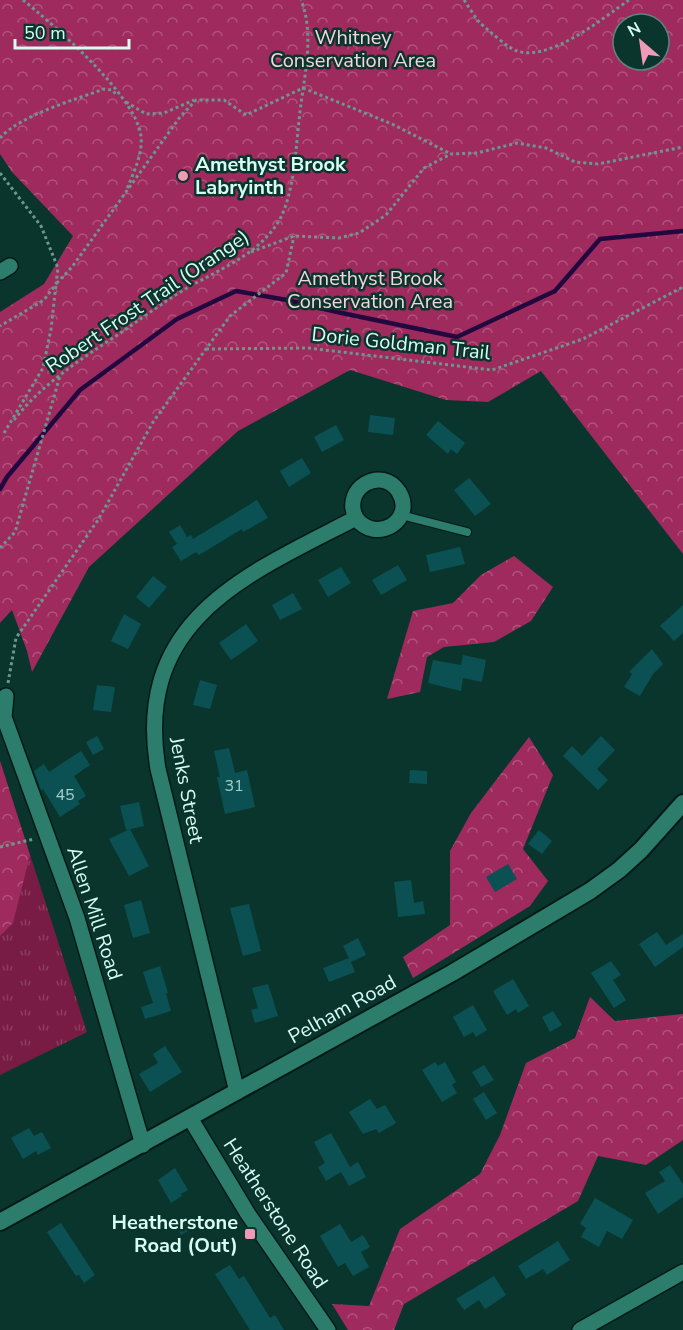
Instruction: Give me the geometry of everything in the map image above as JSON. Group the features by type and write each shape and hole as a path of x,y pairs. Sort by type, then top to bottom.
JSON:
{"main road":[{"name":"Pelham Road","path":"0,1222 452,973 590,891 636,855 683,803"}],"street":[{"path":"374,480 387,482 398,490 402,500 401,515 392,526 377,530 367,528 356,518 352,505 356,492 362,486 374,480"},
{"name":"Jenks Street","path":"237,1092 158,769 154,727 159,692 168,664 180,641 192,623 214,600 259,569 356,518"},
{"name":"Allen Mill Road","path":"6,696 4,717 76,918 143,1144"},
{"name":"Heatherstone Road","path":"190,1118 248,1214 328,1330"},
{"path":"580,1330 683,1272"}],"lane":[{"path":"401,515 467,532"}],"path":[{"path":"23,0 102,74 124,100 140,131 139,158 126,194"},
{"name":"Robert Frost Trail (Orange)","path":"0,438 28,401 60,375 186,289 237,260 266,239 281,217 290,186 309,42 305,11 301,0"},
{"path":"464,0 481,23 516,51 536,53 548,50 583,31 629,0"},
{"path":"0,138 8,130 52,108 104,89 112,90 146,114 164,113 196,100 224,100 246,116 303,88 392,124 451,154"},
{"path":"0,326 44,300 72,267 180,117 196,100"},
{"path":"237,260 259,248 294,236 339,238 359,233 386,215 424,168 451,154 477,153 517,143 546,148 575,162 598,164 683,147"},
{"path":"0,173 41,226 58,268 51,329 43,368 3,433"},
{"path":"6,696 16,638 98,520 153,422 230,316 286,273 294,236"},
{"name":"Dorie Goldman Trail","path":"206,349 308,348 492,370 583,339 683,287"},
{"path":"0,548 15,532 60,375"},
{"path":"0,847 47,835"}],"green space":[{"path":"0,0 683,0 683,554 541,371 488,402 446,400 350,370 238,431 89,567 32,672 12,610 0,623 0,312 44,284 73,236 12,172 0,154"},
{"path":"514,556 553,587 531,621 494,642 444,647 427,657 420,692 387,699 413,611 453,603 481,575"},
{"path":"529,737 553,775 523,849 548,881 530,906 413,978 403,957 450,925 450,851 471,813"},
{"path":"0,761 87,1032 0,1075"},
{"path":"0,761 30,855 13,923 0,936"},
{"path":"590,997 615,1021 683,1014 683,1140 646,1165 598,1156 578,1201 404,1304 394,1330 348,1330 332,1304 369,1306 400,1229 480,1174 500,1135 526,1063 575,1038"}],"building":[{"path":"370,415 395,418 393,435 368,432"},
{"path":"438,421 465,443 457,454 451,449 448,454 426,435"},
{"path":"336,425 344,440 322,452 314,437"},
{"path":"302,458 311,473 289,487 280,471"},
{"path":"469,478 491,504 475,516 454,490"},
{"path":"257,500 268,518 243,532 242,529 199,555 196,552 181,561 172,547 177,544 169,532 180,525 187,537 191,535 193,539"},
{"path":"460,547 465,564 430,572 426,555"},
{"path":"398,565 407,580 381,595 372,580"},
{"path":"341,567 351,583 328,597 318,580"},
{"path":"153,576 167,587 149,608 136,597"},
{"path":"293,593 302,609 280,620 272,605"},
{"path":"683,605 683,633 674,641 660,626"},
{"path":"124,614 141,624 128,649 111,641"},
{"path":"246,624 258,641 231,660 219,643"},
{"path":"652,649 663,664 653,674 640,696 624,687 632,674 629,672"},
{"path":"463,655 486,660 482,682 463,678 461,691 428,683 433,660 461,665"},
{"path":"200,680 217,685 210,709 193,705"},
{"path":"97,685 115,687 111,712 93,710"},
{"path":"97,736 104,749 93,755 86,742"},
{"path":"601,736 615,750 597,769 608,780 598,790 563,756 572,746 582,756"},
{"path":"229,748 235,773 247,770 255,807 225,814 214,751"},
{"path":"81,751 90,765 74,776 86,796 78,801 80,804 60,817 43,789 41,790 34,771 44,764 49,772"},
{"path":"410,770 427,771 427,784 409,783"},
{"path":"139,802 144,826 126,830 120,806"},
{"path":"130,829 149,866 129,876 109,839"},
{"path":"539,830 552,841 542,854 528,844"},
{"path":"508,864 517,879 495,892 486,877"},
{"path":"411,880 414,903 423,901 425,914 398,917 394,882"},
{"path":"141,900 150,933 133,938 124,905"},
{"path":"249,904 261,951 243,956 230,908"},
{"path":"657,932 666,945 683,934 683,947 655,967 639,944"},
{"path":"358,938 366,955 351,962 355,972 329,982 323,968 349,958 343,946"},
{"path":"611,961 621,975 613,980 626,1000 614,1008 591,973"},
{"path":"160,966 171,1011 145,1019 141,1007 153,1003 143,972"},
{"path":"513,979 529,1006 518,1013 516,1009 507,1015 493,991"},
{"path":"268,984 278,1016 255,1023 251,1010 258,1008 252,988"},
{"path":"473,1005 487,1030 476,1037 473,1032 464,1037 453,1017"},
{"path":"553,1011 562,1025 550,1032 542,1017"},
{"path":"165,1046 182,1072 150,1092 139,1074 158,1063 153,1054"},
{"path":"435,1062 438,1066 445,1062 456,1082 452,1085 457,1093 442,1102 422,1070"},
{"path":"484,1065 494,1080 481,1087 472,1072"},
{"path":"484,1092 497,1113 486,1120 473,1099"},
{"path":"370,1099 377,1109 385,1105 396,1123 379,1133 376,1129 363,1134 349,1112"},
{"path":"29,1128 34,1136 42,1132 51,1148 38,1155 36,1151 23,1159 11,1138"},
{"path":"331,1133 350,1167 358,1162 366,1177 349,1186 341,1172 326,1181 318,1167 325,1163 314,1142"},
{"path":"670,1165 683,1184 683,1197 658,1214 645,1193 665,1181 659,1172"},
{"path":"175,1168 188,1190 171,1203 158,1180"},
{"path":"595,1198 633,1220 622,1239 607,1231 599,1247 581,1237 586,1228 580,1224"},
{"path":"184,1217 191,1229 181,1235 174,1224"},
{"path":"61,1223 95,1275 84,1283 79,1275 76,1276 47,1232"},
{"path":"340,1224 351,1242 363,1235 370,1247 361,1252 369,1267 353,1276 345,1263 338,1267 320,1236"},
{"path":"558,1241 570,1260 547,1275 543,1269 526,1279 518,1266"},
{"path":"230,1265 239,1279 244,1276 270,1318 275,1315 284,1330 250,1330 215,1274"},
{"path":"494,1276 506,1295 485,1309 479,1300 464,1310 456,1299"}],"waterway":[{"path":"0,489 7,477 80,390 177,319 236,291 457,337 555,291 600,239 683,231"}],"place":[{"name":"Amethyst Brook Labryinth","path":"183,176"},
{"name":"Heatherstone Road (Out)","path":"250,1234"}],"park label":[{"name":"Whitney Conservation Area","path":"353,48"},
{"name":"Amethyst Brook Conservation Area","path":"370,290"}]}
